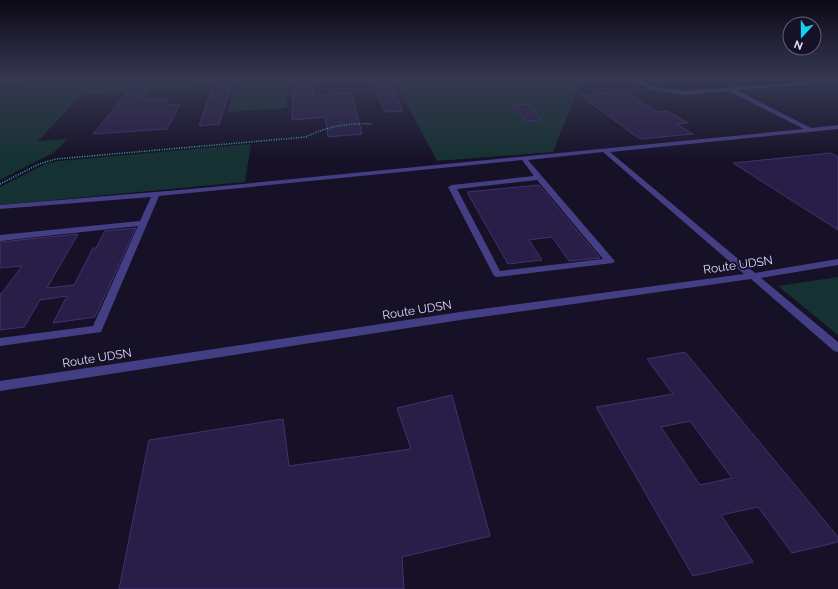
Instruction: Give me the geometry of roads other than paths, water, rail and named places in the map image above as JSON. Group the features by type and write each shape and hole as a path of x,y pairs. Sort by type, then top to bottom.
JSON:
{"street":[{"path":"762,105 811,130"},
{"path":"0,207 156,194 524,159 838,127"},
{"path":"604,150 838,348"},
{"path":"524,159 610,261 497,274 452,187 539,178"},
{"path":"0,342 97,329 156,194"},
{"path":"0,238 143,223"},
{"name":"Route UDSN","path":"0,386 467,315 752,276 838,262"}]}
